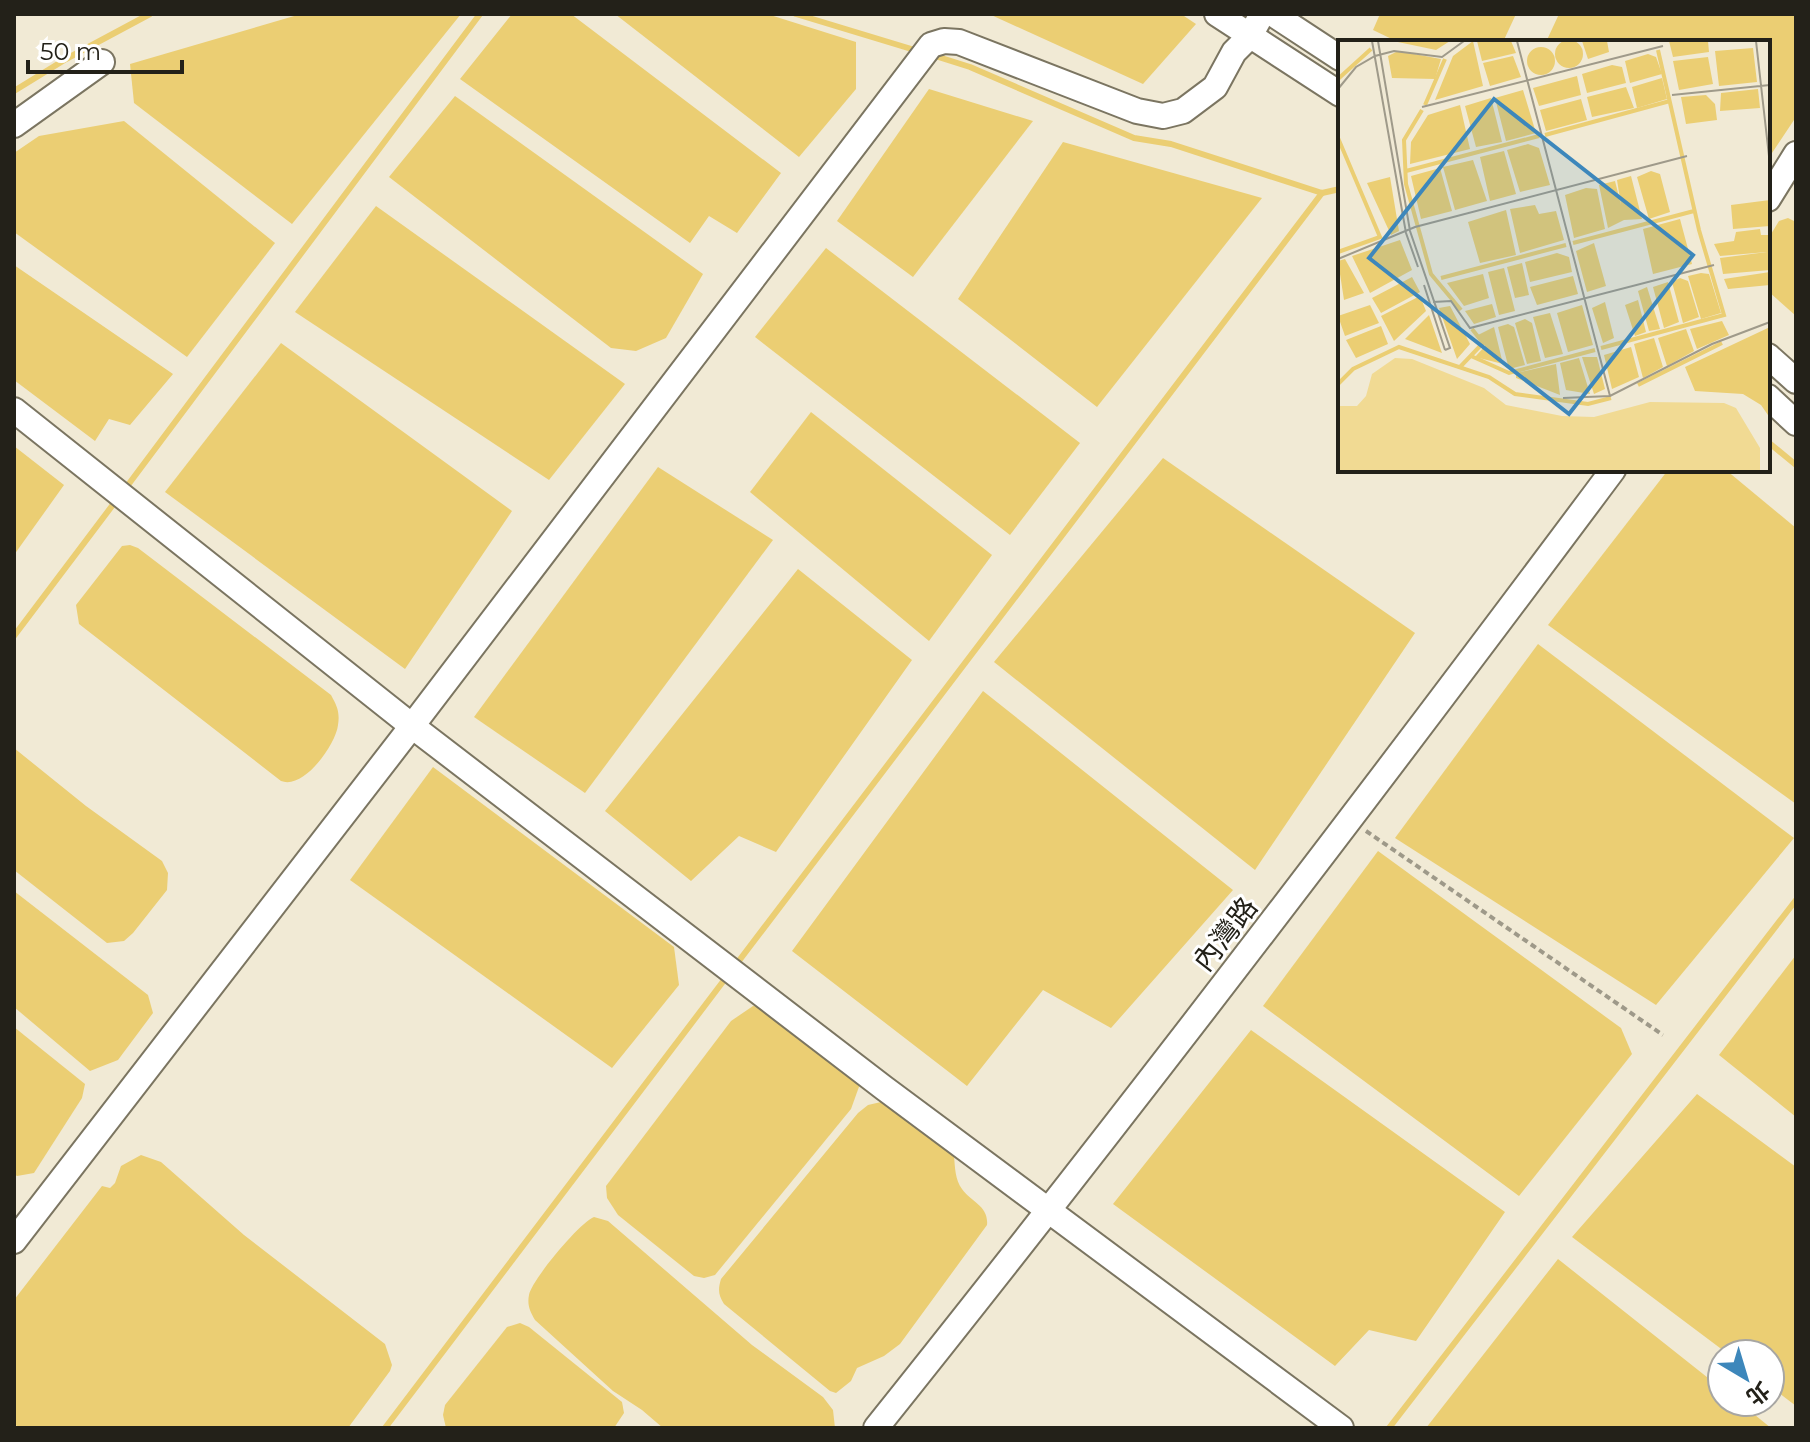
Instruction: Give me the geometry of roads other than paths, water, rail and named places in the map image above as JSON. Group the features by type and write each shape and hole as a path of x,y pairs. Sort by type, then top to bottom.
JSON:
{"street":[{"path":"1217,14 1256,25 1338,92"},
{"path":"1273,14 1338,57"},
{"path":"14,1241 412,726 931,45 944,41 959,42 1137,111 1163,116 1183,111 1215,87 1234,52 1256,25"},
{"path":"14,125 102,62"},
{"path":"1770,196 1796,154"},
{"path":"1770,358 1796,381"},
{"path":"1770,399 1796,423"},
{"path":"14,410 412,726 1049,1212 1341,1428"},
{"name":"內灣路","path":"876,1428 1049,1212 1352,820 1612,472"}],"waterway":[{"path":"14,91 150,14"},
{"path":"125,489 480,14"},
{"path":"796,14 918,51"},
{"path":"932,55 970,67 1134,138 1171,144 1322,193 1338,189"},
{"path":"735,966 1322,193"},
{"path":"1770,444 1796,465"},
{"path":"14,636 118,498"},
{"path":"1389,1428 1796,900"},
{"path":"385,1428 728,975"}]}
